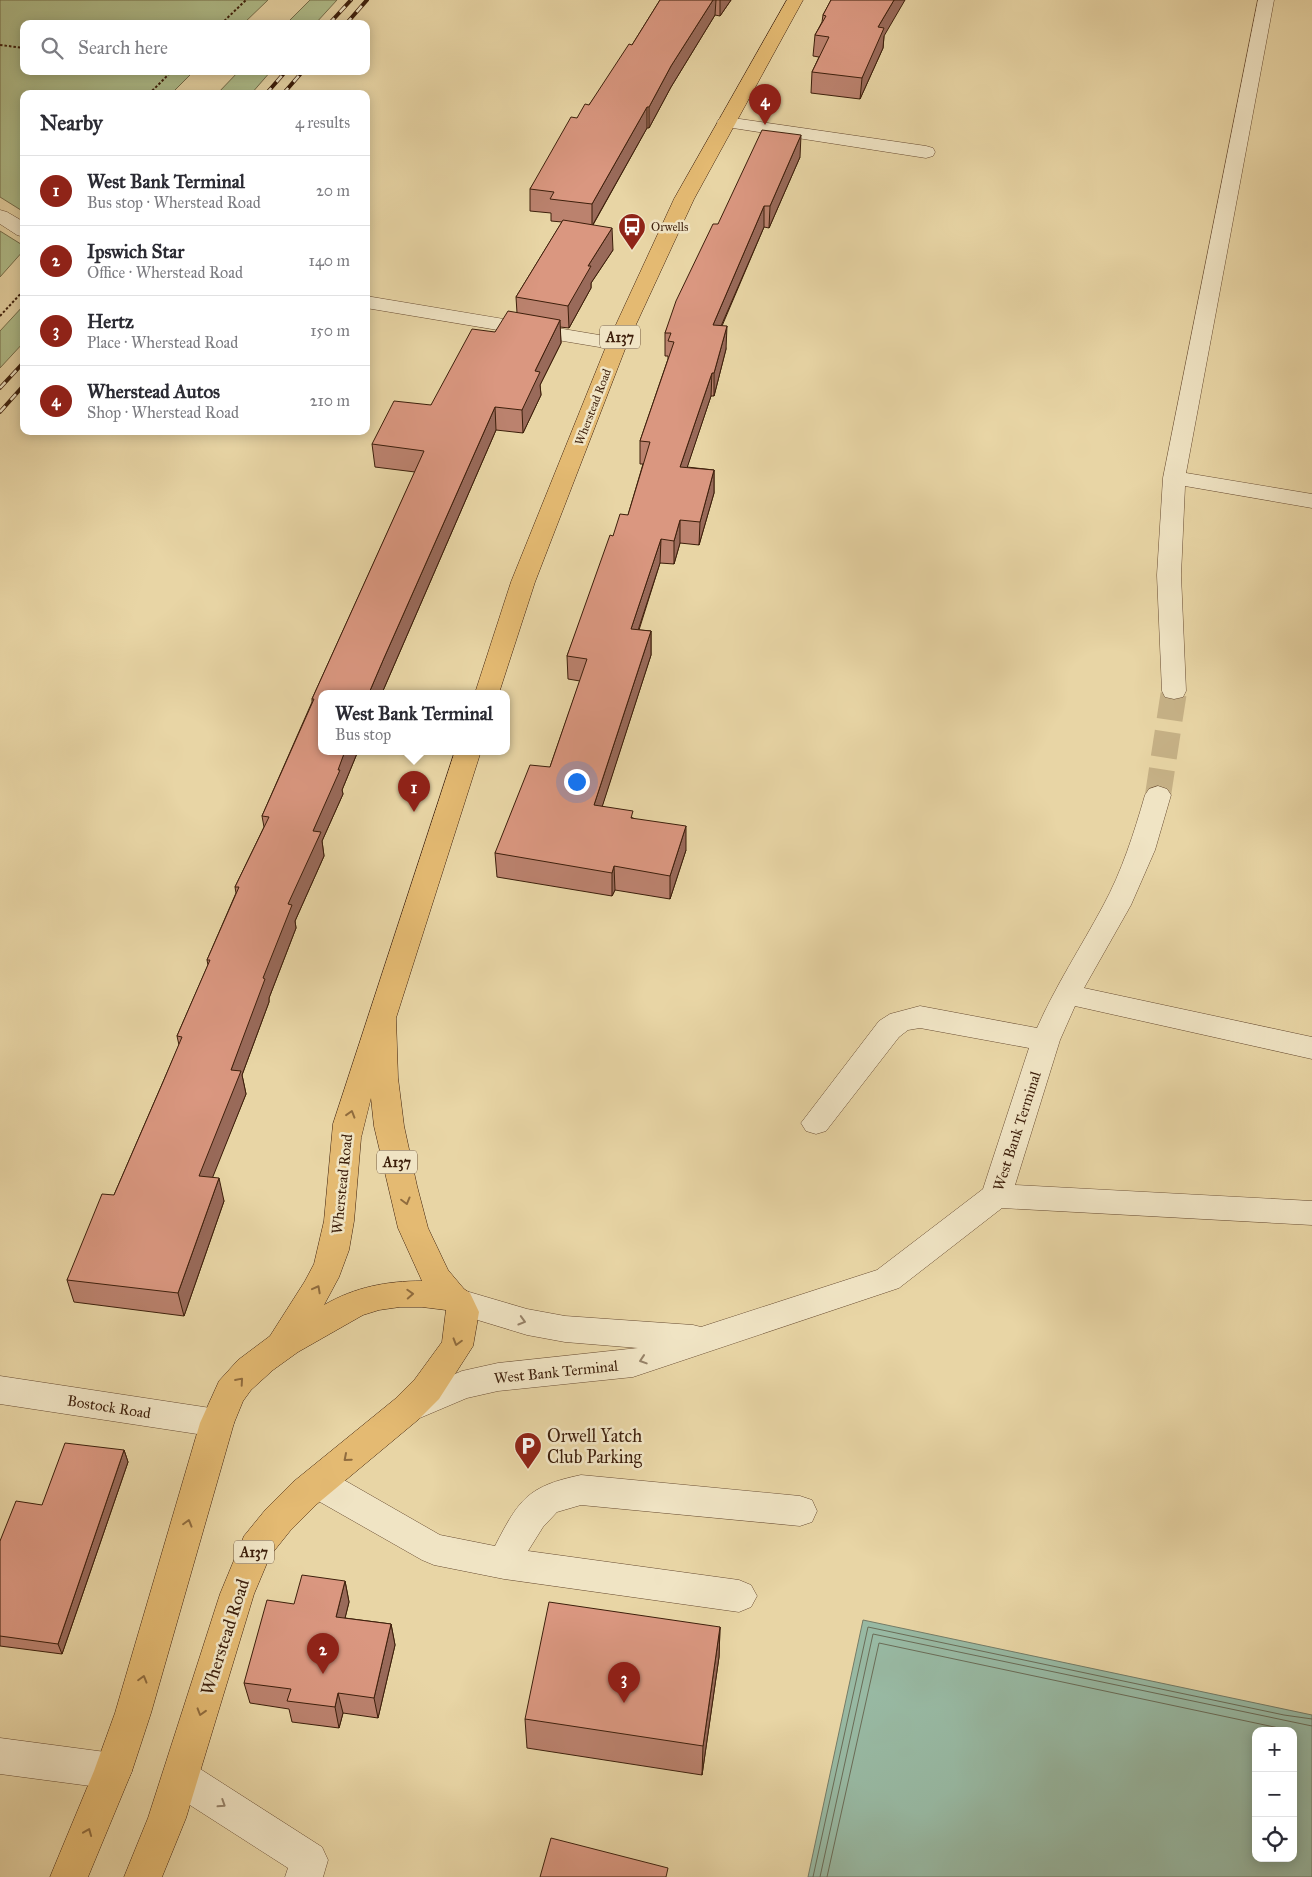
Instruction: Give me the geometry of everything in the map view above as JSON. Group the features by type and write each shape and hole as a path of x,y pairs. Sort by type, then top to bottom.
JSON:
{"main road":[{"name":"Wherstead Road","path":"488,690 523,582 617,344 684,199 795,0"},
{"name":"Wherstead Road","path":"282,1345 317,1290 331,1260 337,1236 343,1152 348,1124 467,755"},
{"name":"Wherstead Road","path":"143,1877 181,1778 237,1594 256,1547 278,1520 318,1483 383,1427 407,1409 433,1382 457,1346 463,1312 456,1300 436,1278 413,1228 402,1186 383,1078 382,1014"},
{"name":"Wherstead Road","path":"69,1877 113,1771 134,1714 217,1423 235,1386 244,1376 282,1345 346,1308 367,1299 412,1294 440,1295 456,1300"}],"street":[{"path":"1174,691 1169,575 1174,478 1266,0"},
{"path":"726,122 926,152"},
{"path":"0,216 20,228"},
{"path":"370,303 617,344"},
{"path":"1174,478 1312,501"},
{"name":"West Bank Terminal","path":"407,1409 462,1385 498,1376 633,1363 888,1279 996,1196 1046,1040 1066,994 1121,896 1142,850 1158,795"},
{"path":"1066,994 1312,1048"},
{"path":"816,1123 888,1028 900,1021 920,1017 946,1020 1046,1040"},
{"path":"996,1196 1312,1213"},
{"name":"West Bank Terminal","path":"456,1300 527,1322 565,1329 706,1339"},
{"name":"Bostock Road","path":"0,1390 217,1423"},
{"path":"318,1483 434,1549 504,1563 739,1596"},
{"path":"504,1563 525,1524 539,1508 552,1497 581,1490 800,1511"},
{"path":"0,1756 113,1771"},
{"path":"181,1778 309,1860 304,1877"}],"path":[{"path":"225,20 246,0"},
{"path":"0,44 20,47"},
{"path":"153,90 168,75"},
{"path":"0,316 20,294"}],"shaded area":[{"path":"0,0 268,0 247,20 20,20 20,75 190,75 175,90 20,90 20,210 0,197"},
{"path":"310,0 337,0 319,20 290,20"},
{"path":"235,75 268,75 254,90 221,90"},
{"path":"0,231 20,244 20,254 0,277"},
{"path":"20,309 20,346 0,368 0,331"}],"water":[{"path":"863,1620 1312,1715 1312,1877 808,1877"}],"building":[{"path":"660,0 713,0 671,66 592,204 550,199 554,192 530,189 571,117 577,118 585,104 589,105 629,44 632,45"},
{"path":"831,0 894,0 878,27 884,28 862,78 812,72 829,37 815,35 826,16 823,15"},
{"path":"762,130 801,135 770,206 764,206 713,325 727,326 714,373 712,373 680,467 714,470 700,522 680,520 674,541 661,539 631,629 651,631 594,805 633,811 631,818 686,826 670,876 614,866 612,873 495,853 530,765 550,767 587,659 567,656 610,535 613,536 620,514 628,515 650,442 640,441 674,342 668,341 671,333 665,333 676,301 713,224 718,224"},
{"path":"563,220 612,228 588,266 591,266 568,306 516,297"},
{"path":"508,311 560,320 535,371 540,372 522,410 495,407 370,690 318,690 318,755 344,755 338,770 340,770 313,831 321,832 288,904 292,905 263,978 265,979 231,1070 241,1071 199,1176 219,1178 178,1293 67,1280 102,1194 114,1195 163,1082 182,1037 177,1036 239,887 235,887 269,817 262,816 314,699 312,699 424,451 372,444 394,401 431,405 472,329 495,332"},
{"path":"65,1443 124,1450 58,1644 0,1636 0,1541 16,1501 42,1505"},
{"path":"302,1575 345,1581 336,1617 391,1624 374,1698 338,1693 335,1707 287,1701 291,1689 244,1683 267,1600 294,1604"},
{"path":"549,1602 720,1627 703,1746 525,1719"},
{"path":"551,1838 668,1868 666,1877 540,1877"}],"tunnel":[{"path":"1158,795 1174,691"}],"railway":[{"path":"333,20 351,0"},
{"path":"350,20 367,0"},
{"path":"269,90 283,75"},
{"path":"286,90 300,75"},
{"path":"0,388 20,366"},
{"path":"0,412 20,390"}],"place":[{"name":"Wherstead Autos","path":"765,125"},
{"name":"Orwells","path":"632,251"},
{"name":"West Bank Terminal","path":"414,812"},
{"name":"Orwell Yatch Club Parking","path":"528,1470"},
{"name":"Ipswich Star","path":"323,1674"},
{"name":"Hertz","path":"624,1703"}]}
